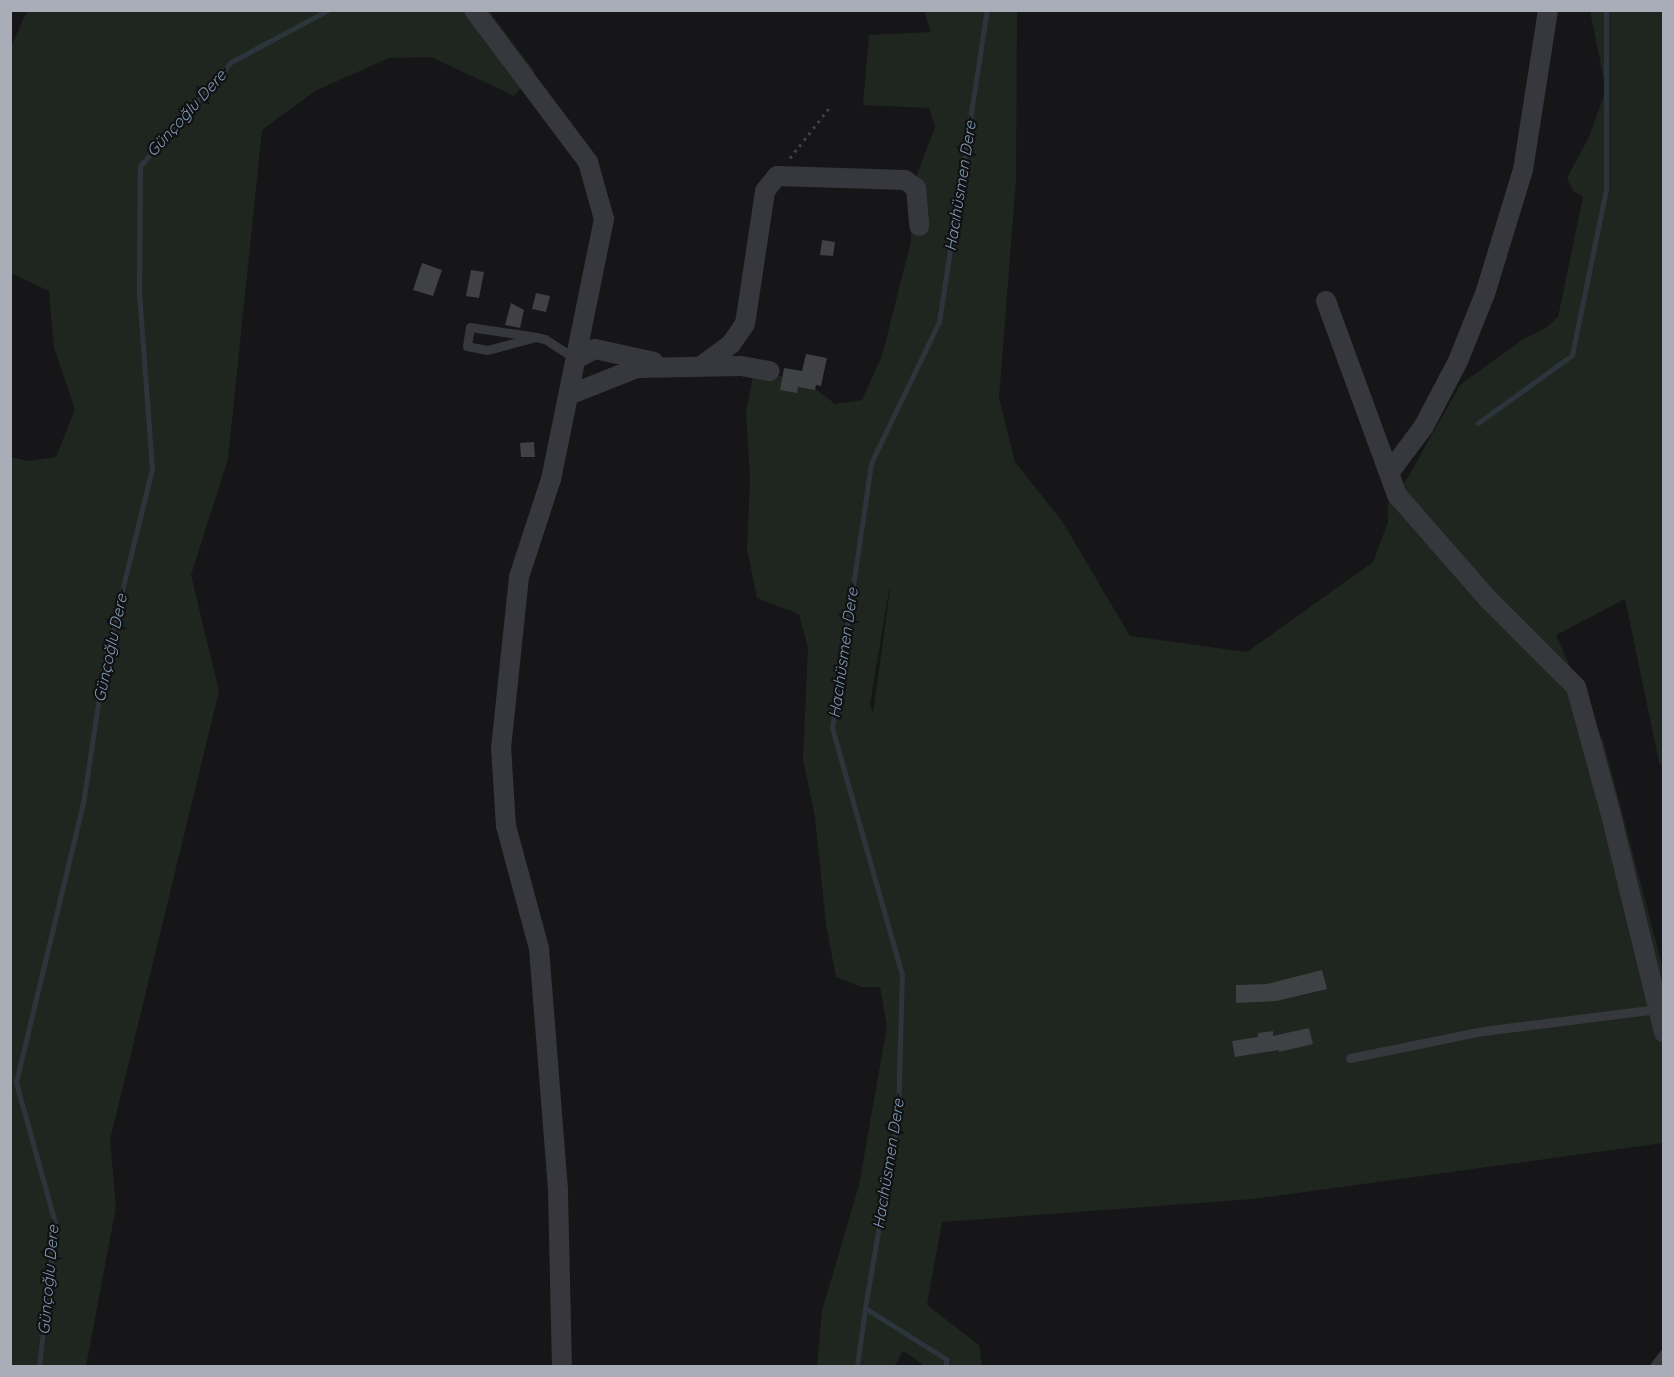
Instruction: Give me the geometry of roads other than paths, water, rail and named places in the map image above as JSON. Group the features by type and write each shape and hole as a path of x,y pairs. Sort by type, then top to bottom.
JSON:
{"street":[{"path":"474,10 588,162 604,219 551,479 519,578 501,747 506,826 539,948 558,1192 562,1366"},
{"path":"1389,473 1424,426 1458,361 1485,294 1523,170 1548,10"},
{"path":"701,366 731,344 745,324 765,191 777,176 905,180 916,188 919,226"},
{"path":"1326,301 1397,495 1489,600 1576,687 1610,811 1664,1032"},
{"path":"576,359 595,349 670,366"},
{"path":"576,359 623,374"},
{"path":"568,395 637,368 741,366 770,371"}],"lane":[{"path":"536,337 487,351 467,346 470,327 536,337 545,339 576,359"},
{"path":"1350,1058 1483,1031 1658,1009"},
{"path":"1654,1366 1664,1353"}],"waterway":[{"name":"Günçoğlu Dere","path":"39,1366 55,1223 16,1082 83,803 104,664 152,469 139,294 140,166 231,62 328,10"},
{"name":"Hacıhüsmen Dere","path":"946,1366 946,1359 865,1308 898,1115 902,975 832,728 871,463 939,322 987,10"},
{"path":"1478,423 1572,355 1606,189 1606,10"},
{"path":"857,1366 865,1308"}]}
